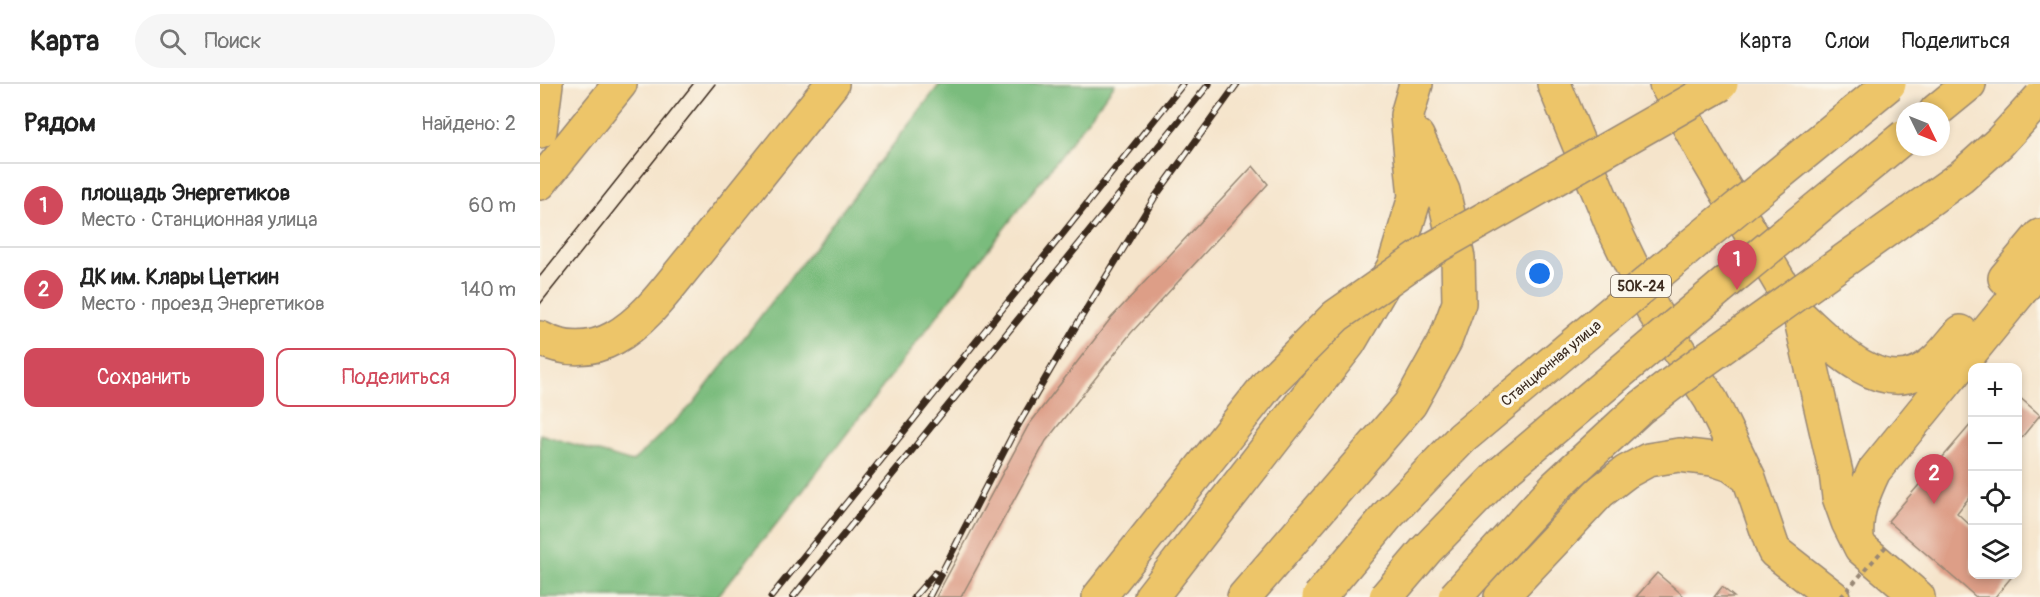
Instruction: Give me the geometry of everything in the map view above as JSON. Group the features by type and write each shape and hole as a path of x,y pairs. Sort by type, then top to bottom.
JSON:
{"main road":[{"path":"540,131 546,84"},
{"path":"540,183 620,84"},
{"path":"540,338 548,342 583,349 616,338 638,321 692,258 832,84"},
{"path":"1151,597 1349,343 1394,266 1415,197 1407,115 1416,84"},
{"name":"50К-24","path":"1554,84 1613,227 1654,312 1711,399 1749,478 1774,551 1833,597"},
{"path":"1666,84 1702,150 1800,316 1838,351 1879,375 1899,378 1918,373 1941,356 2040,236"},
{"path":"1099,597 1268,384 1336,316 1432,249 1721,84"},
{"name":"Станционная улица","path":"1319,597 1388,515 1462,438 1888,84"},
{"path":"1947,102 1969,84"},
{"path":"1455,597 1555,487 1639,410 1678,379 1961,177 1999,143 2040,98"},
{"path":"1244,597 1410,404 1445,341 1459,303 1458,258 1443,191 1407,115"},
{"path":"1386,597 1456,517 1500,474 1721,287 1896,143"},
{"path":"1873,543 1857,522 1862,496 1874,471 2040,267"},
{"path":"1800,316 1836,473 1839,497 1873,543"},
{"path":"1501,597 1600,492 1626,472 1648,460 1679,455 1713,459 1731,465 1749,478"},
{"path":"1873,543 1861,548 1918,597"}],"path":[{"path":"1841,597 1873,543"}],"green space":[{"path":"940,84 1115,84 799,496 717,597 540,597 540,434 632,462 692,405"}],"building":[{"path":"1253,166 1268,184 1131,333 1046,441 961,597 936,597 1028,426 1111,318"},
{"path":"2022,399 2040,415 2022,437"},
{"path":"1968,428 1968,499 1957,513 1968,523 1968,579 2010,579 1995,597 1976,597 1888,521"},
{"path":"1657,573 1685,597 1636,597"},
{"path":"1722,587 1734,597 1714,597"}],"tram line":[{"path":"540,276 693,84"},
{"path":"540,304 715,84"}],"railway":[{"path":"771,597 1183,84"},
{"path":"793,597 1209,84"},
{"path":"929,597 1013,434 1076,326 1155,197 1237,84"},
{"path":"914,597 935,573"}],"place":[{"name":"площадь Энергетиков","path":"1737,290"},
{"name":"ДК им. Клары Цеткин","path":"1934,504"}]}
